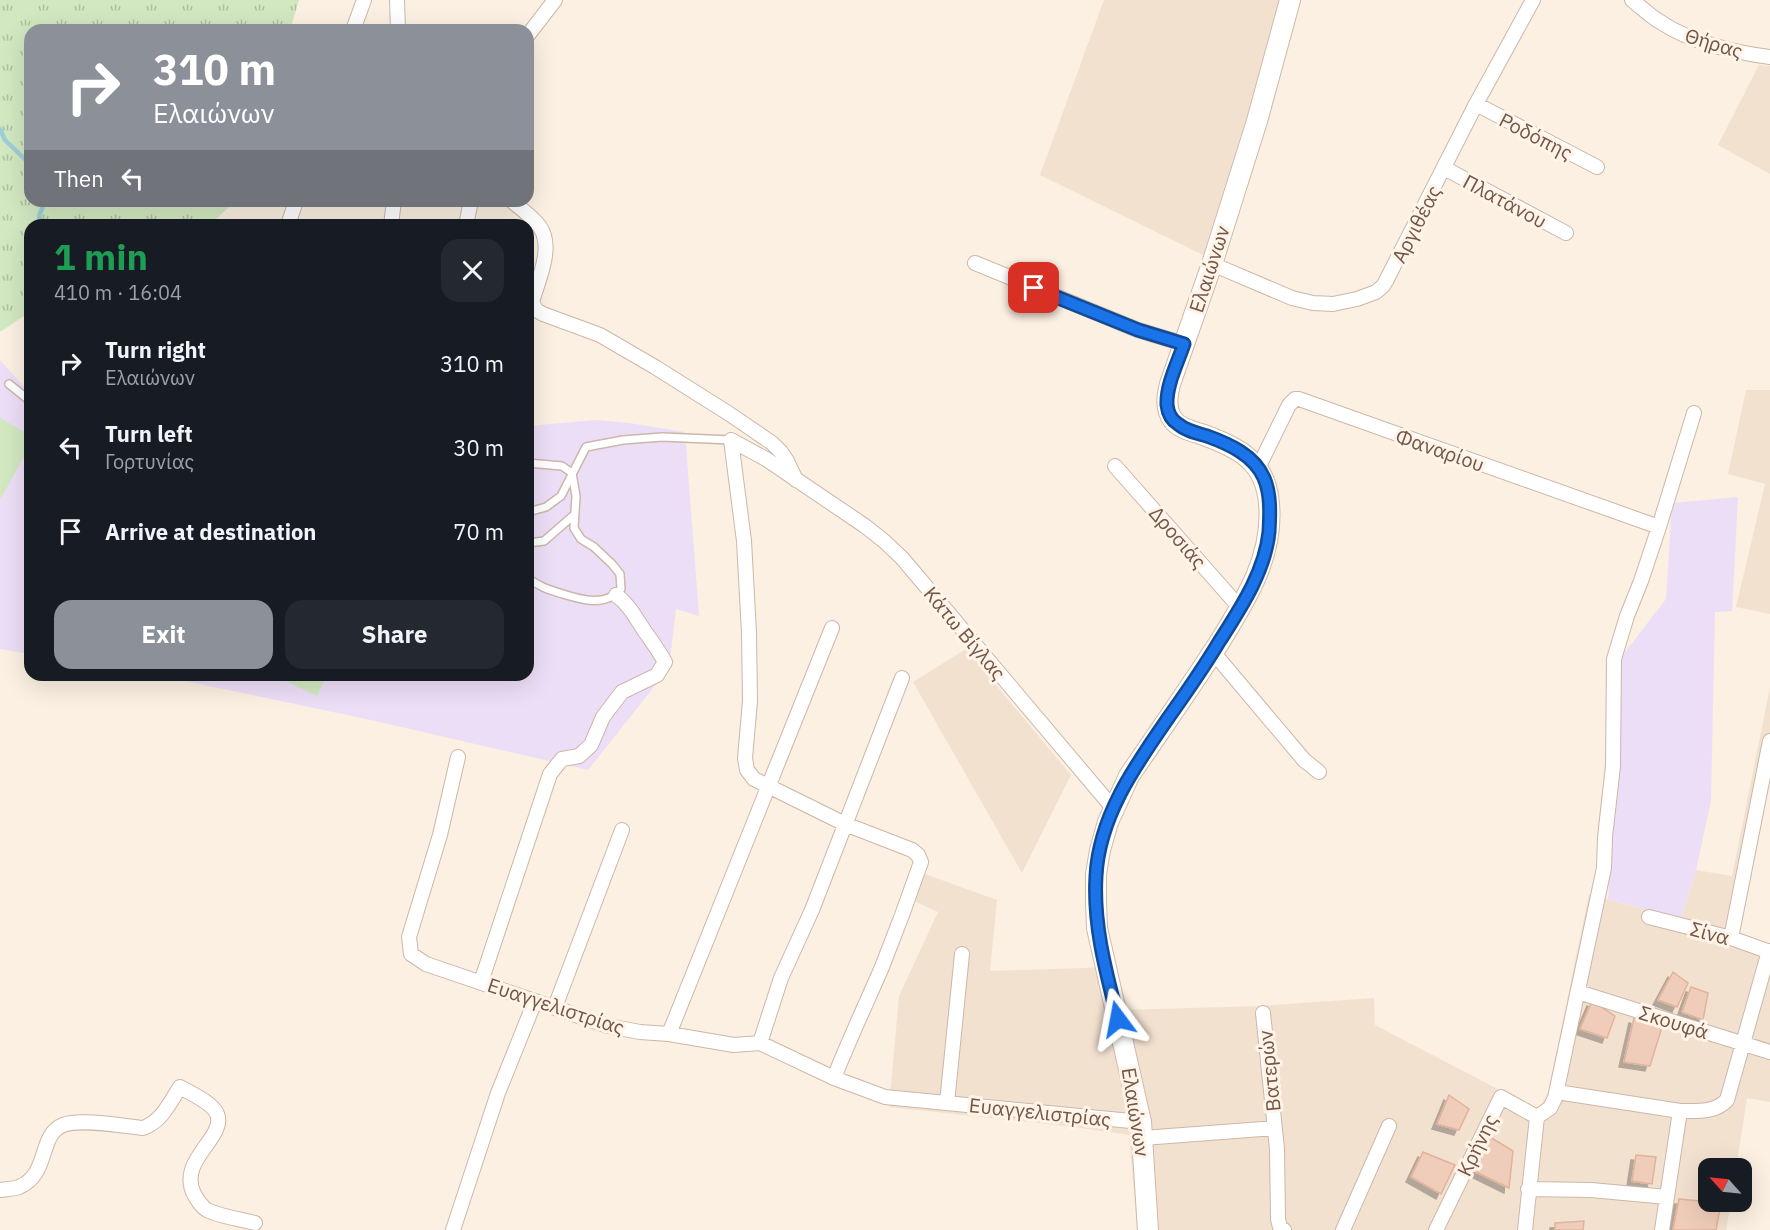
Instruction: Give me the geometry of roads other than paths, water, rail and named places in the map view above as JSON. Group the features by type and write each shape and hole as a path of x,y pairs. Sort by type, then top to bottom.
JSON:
{"main road":[{"name":"Ελαιώνων","path":"1148,1230 1142,1130 1101,950 1096,916 1096,874 1108,822 1129,776 1240,609 1259,569 1269,532 1268,493 1264,478 1258,468 1237,450 1183,428 1172,419 1168,406 1168,394 1257,121 1290,0"}],"street":[{"path":"355,24 363,0"},
{"path":"397,0 398,24"},
{"path":"534,27 555,0"},
{"name":"Αργιθέας","path":"1212,264 1307,302 1339,303 1379,290 1386,281 1476,104 1533,0"},
{"name":"Θήρας","path":"1632,0 1662,24 1694,40 1757,56 1770,57"},
{"name":"Ροδόπης","path":"1476,104 1597,167"},
{"name":"Πλατάνου","path":"1444,168 1566,233"},
{"path":"520,207 533,219"},
{"path":"534,220 541,228 546,248 534,294"},
{"path":"975,263 1138,330 1184,344"},
{"path":"534,306 543,314 600,335 728,413 772,443 787,461 796,480"},
{"name":"Φαναρίου","path":"1258,468 1289,405 1295,399 1299,399 1659,527"},
{"path":"1525,1230 1537,1117 1550,1108 1557,1092 1604,868 1613,766 1614,659 1659,527 1694,413"},
{"path":"731,440 744,541 749,633 750,701 747,770 754,779 845,824 912,850 921,862 893,939 834,1078"},
{"name":"Κάτω Βίγλας","path":"731,440 766,459 865,526 902,558 1113,808"},
{"name":"Δροσιάς","path":"1115,466 1240,609"},
{"path":"481,982 549,774 562,759 579,756 591,745 603,717 622,692 657,675 665,662 658,648 626,603 616,595"},
{"path":"669,1034 832,628"},
{"path":"1213,652 1304,760 1319,772"},
{"path":"760,1043 781,978 812,910 902,678"},
{"path":"1731,939 1770,741"},
{"name":"Ευαγγελιστρίας","path":"458,757 440,835 409,937 411,954 426,964 608,1026 734,1045 760,1043 834,1078 885,1097 947,1103 1142,1130 1275,1128"},
{"path":"555,1007 622,830"},
{"name":"Σίνα","path":"1649,917 1769,951"},
{"path":"1557,1092 1680,1111 1714,1109 1721,1106 1727,1100 1769,951"},
{"path":"947,1103 962,954"},
{"name":"Σκουφά","path":"1578,992 1770,1052"},
{"path":"453,1230 498,1093 535,1001"},
{"name":"Βατερών","path":"1263,1013 1275,1128 1278,1219 1280,1227 1284,1230"},
{"path":"0,1190 18,1188 33,1178 40,1166 52,1132 63,1125 75,1122 143,1128 159,1120 180,1087 215,1110 219,1117 218,1127 195,1162 189,1176 190,1187 196,1198 208,1211 255,1223"},
{"name":"Κρήνης","path":"1436,1230 1501,1097 1537,1117"},
{"path":"1662,1230 1680,1111"},
{"path":"1343,1230 1389,1126"},
{"path":"1528,1189 1591,1190 1667,1197"}],"lane":[{"path":"9,384 24,396"},
{"path":"534,510 546,507 561,496 586,447 623,440 662,437 731,440"},
{"path":"534,464 562,466 572,473 576,496 574,528 581,539 594,547 620,574 621,589 616,595 603,600 585,601 539,587 534,583"},
{"path":"534,542 544,541 574,516"}],"waterway":[{"path":"0,129 5,140 24,158"},
{"path":"40,219 43,207"}]}
